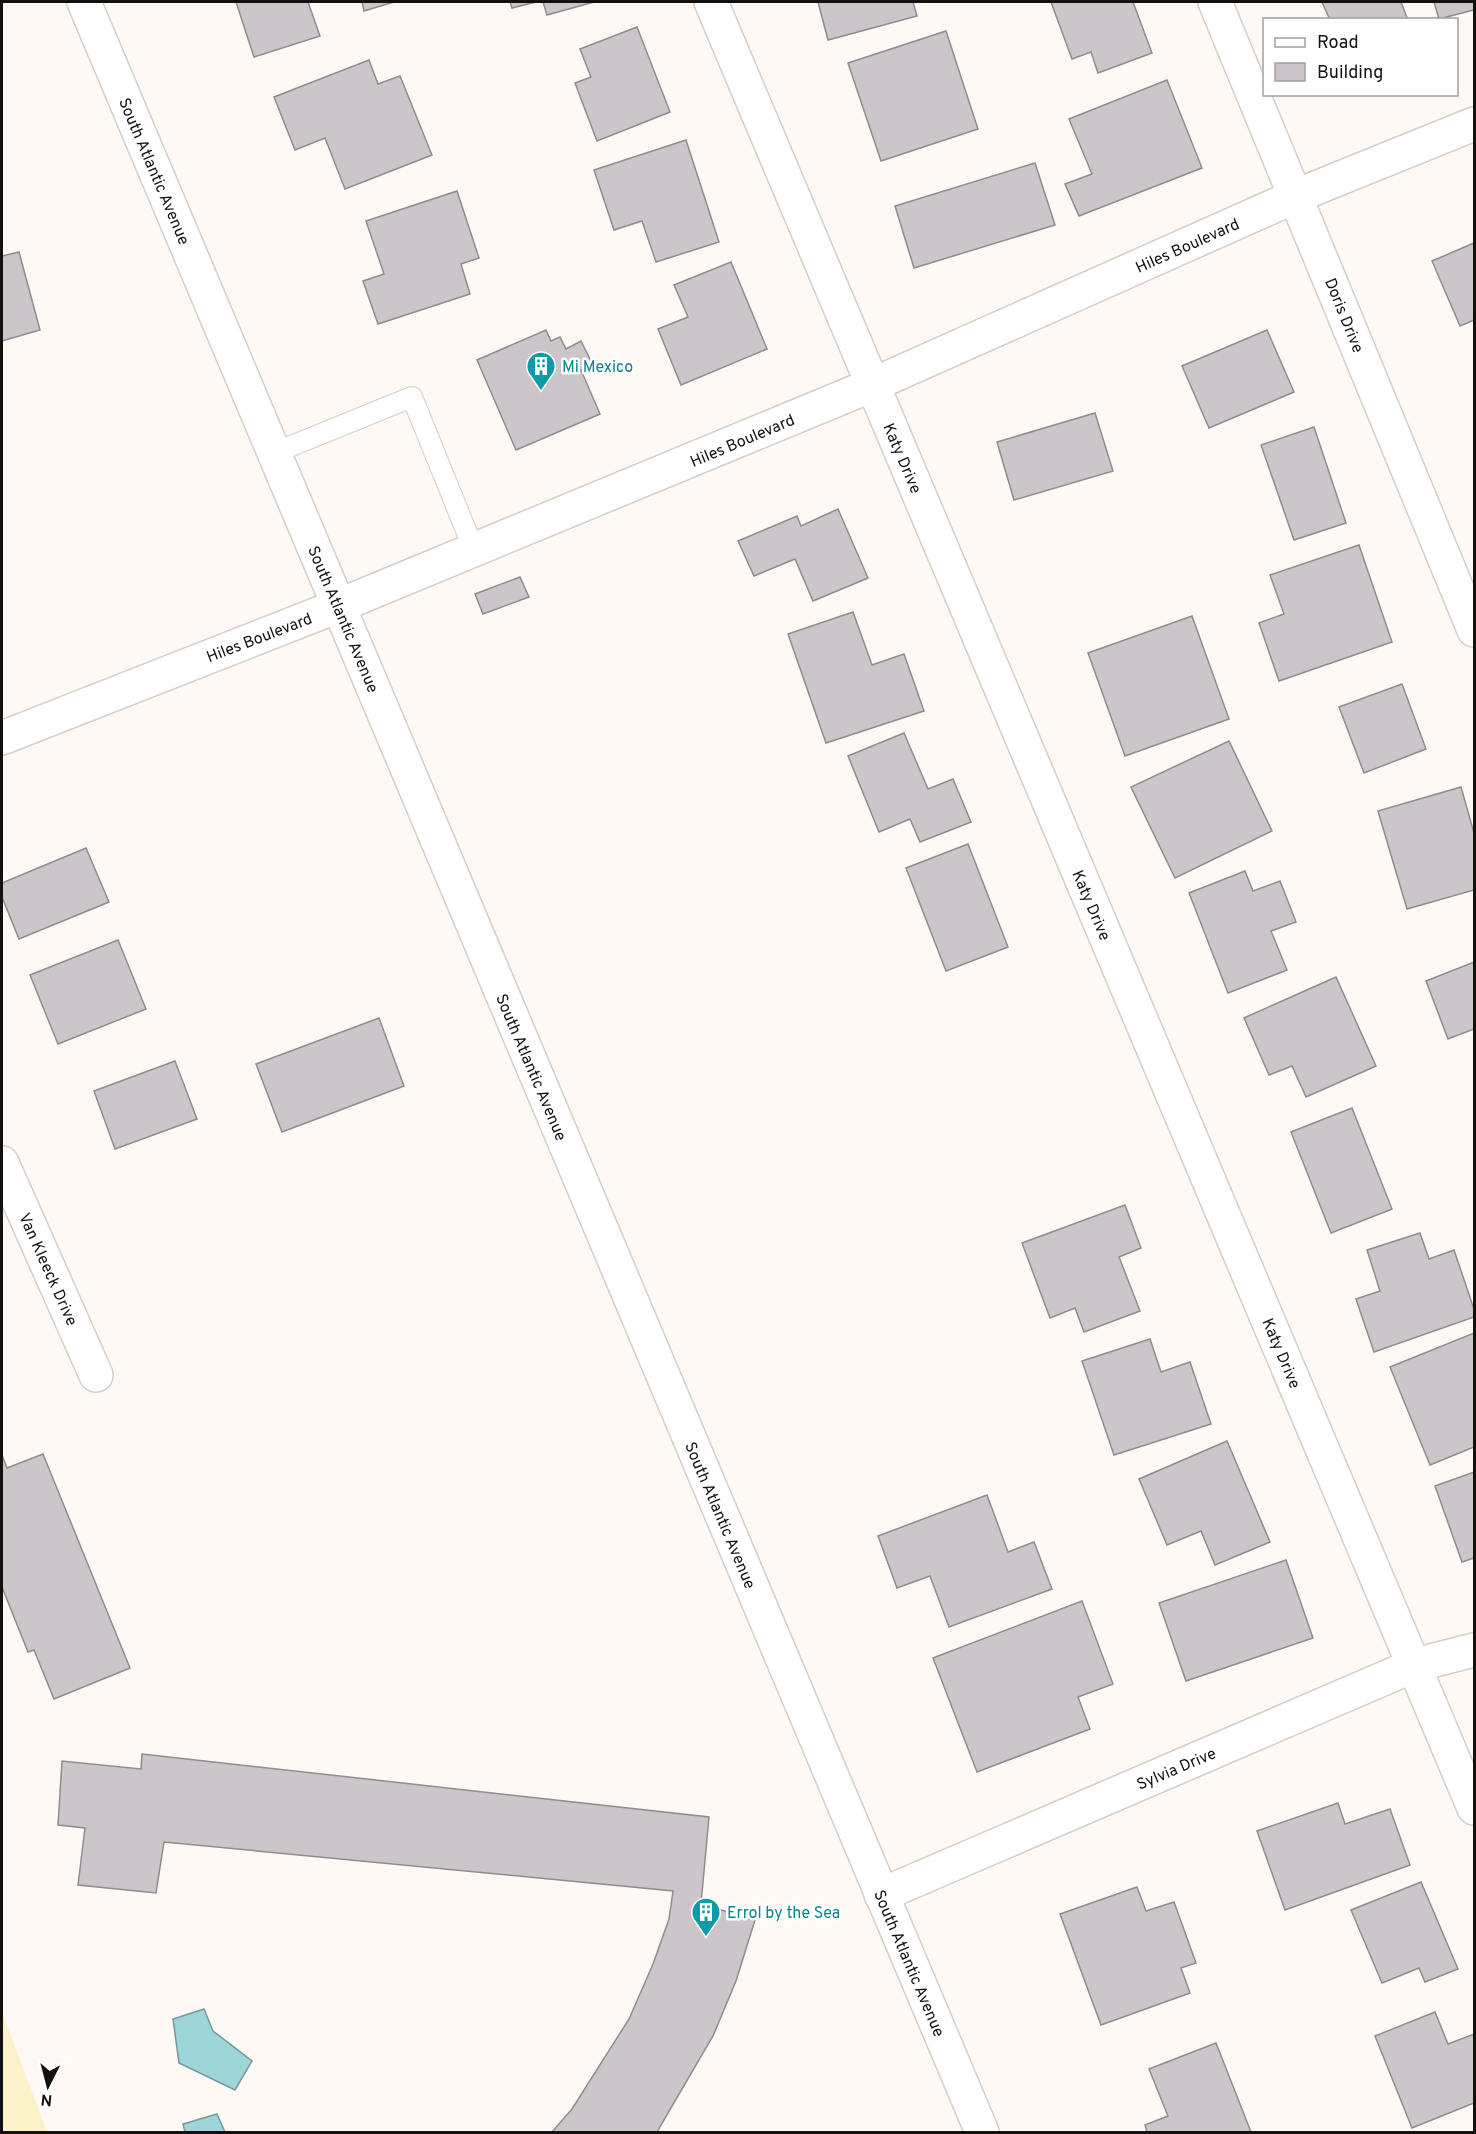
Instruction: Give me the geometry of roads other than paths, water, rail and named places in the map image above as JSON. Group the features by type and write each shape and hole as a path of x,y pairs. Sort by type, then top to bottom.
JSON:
{"street":[{"name":"South Atlantic Avenue","path":"84,2 982,2133"},
{"name":"Katy Drive","path":"711,2 1474,1808"},
{"name":"Doris Drive","path":"1215,2 1474,630"},
{"name":"Hiles Boulevard","path":"2,738 338,606 872,386 1296,196 1474,124"},
{"name":"Van Kleeck Drive","path":"2,1163 96,1375"},
{"name":"Sylvia Drive","path":"881,1895 1415,1665 1474,1650"}],"lane":[{"path":"274,453 412,397 474,550"}],"water":[{"path":"204,2009 213,2031 252,2061 235,2090 179,2063 173,2019"},
{"path":"217,2114 225,2132 185,2132 183,2124"}],"place":[{"name":"Mi Mexico","path":"541,392"},
{"name":"Errol by the Sea","path":"706,1938"}]}
